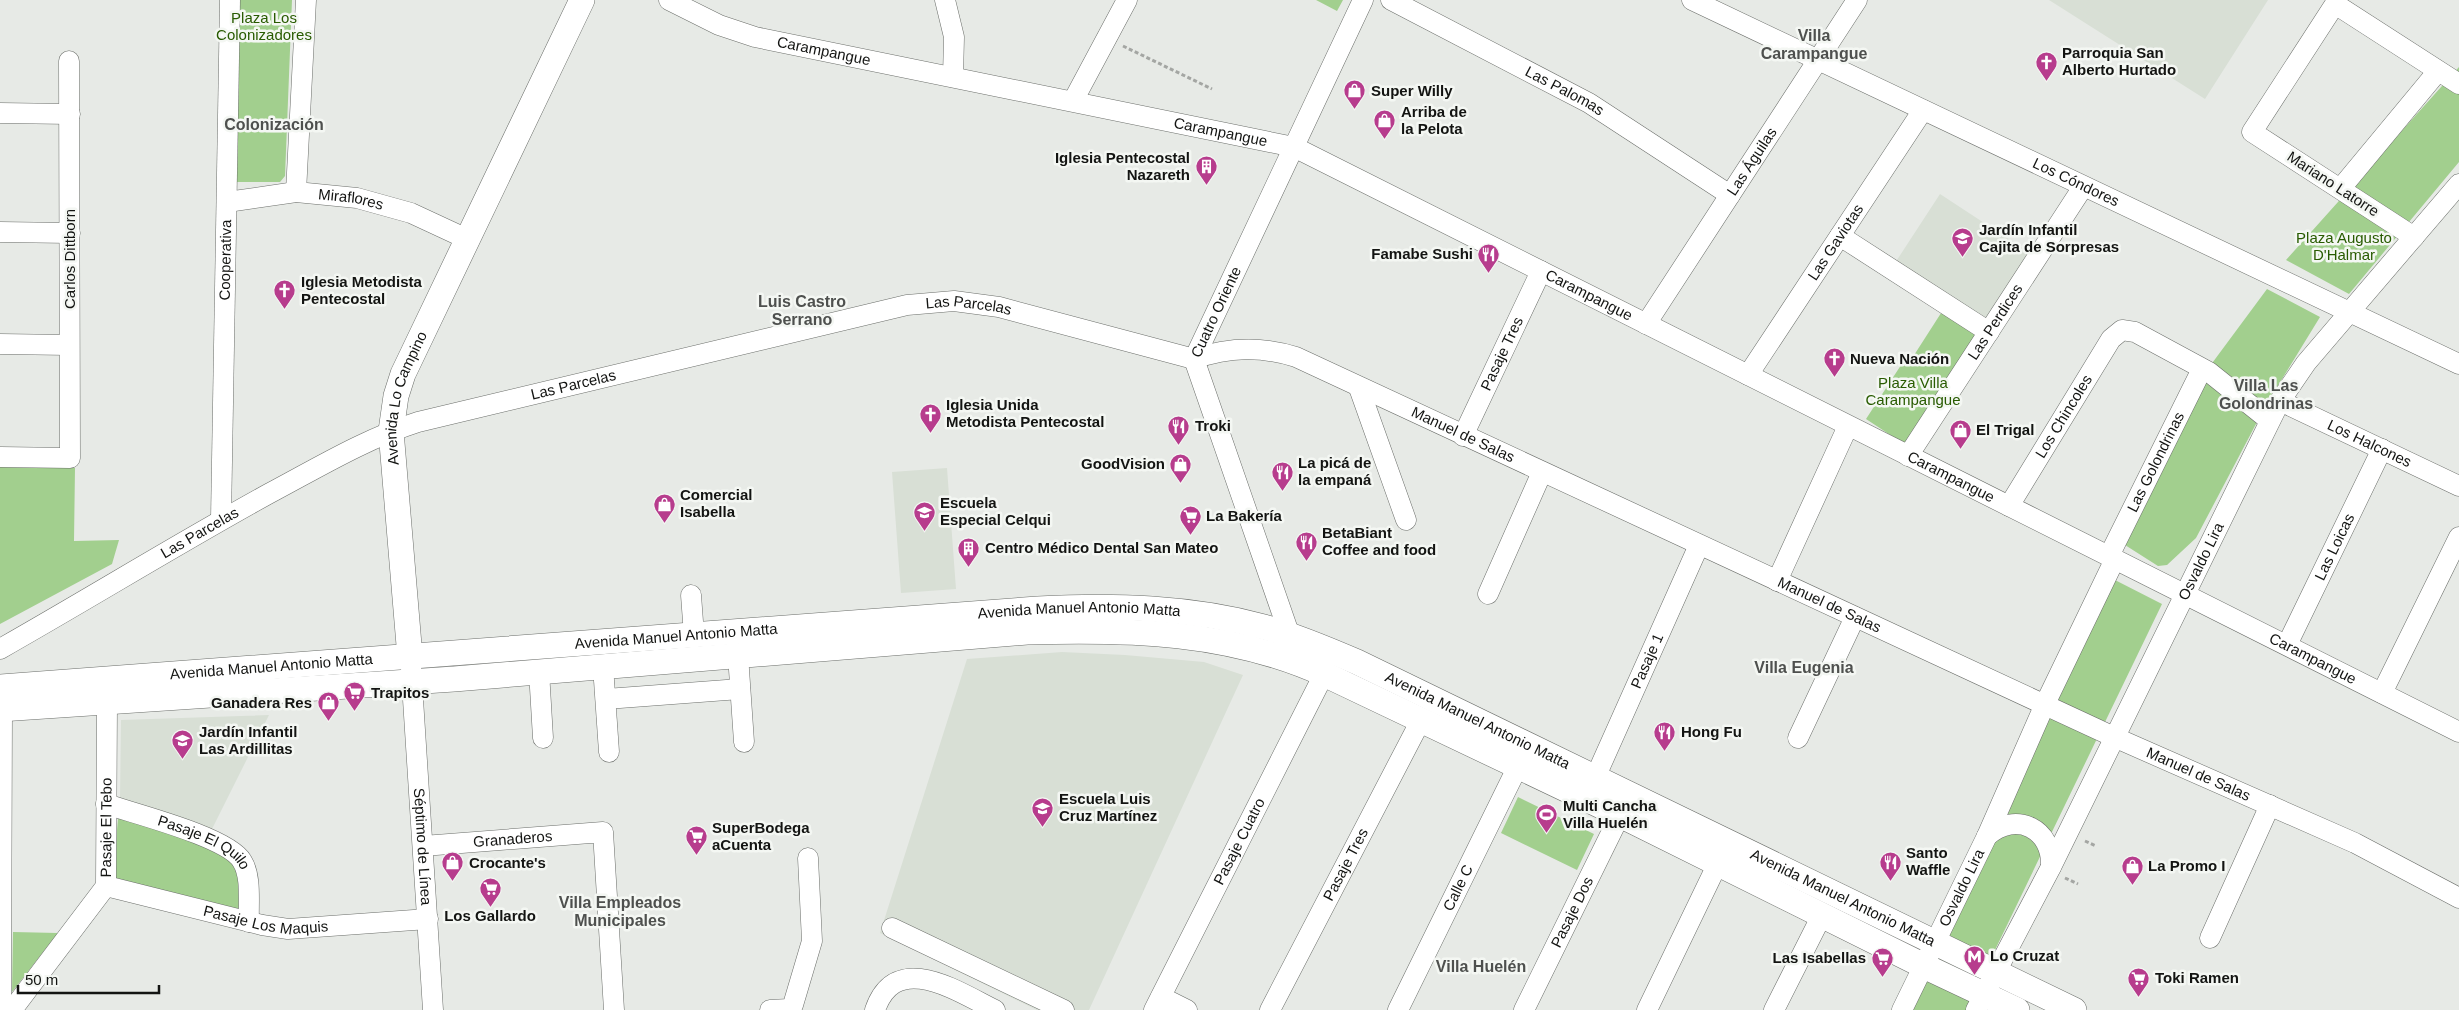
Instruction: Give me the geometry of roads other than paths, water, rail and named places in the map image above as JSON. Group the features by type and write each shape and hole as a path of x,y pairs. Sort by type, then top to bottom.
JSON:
{"main road":[{"name":"Avenida Lo Campino","path":"410,657 391,431 396,396 403,374 582,0"},
{"name":"Avenida Manuel Antonio Matta","path":"1,702 410,657 1088,606 1132,607 1198,614 1246,623 1290,636 1356,662 2074,1010"},
{"name":"Avenida Manuel Antonio Matta","path":"1,702 107,703 412,682 1027,632 1107,629 1156,633 1230,643 1274,654 1316,670 1718,863 1924,966 1980,1002 2017,1010"},
{"path":"1290,636 1298,653 1316,670"}],"street":[{"name":"Cooperativa","path":"221,520 230,0"},
{"path":"296,192 306,0"},
{"name":"Carampangue","path":"670,0 719,25 755,37 1294,147 2459,732"},
{"path":"946,0 954,37 953,77"},
{"path":"1073,101 1127,0"},
{"name":"Cuatro Oriente","path":"1290,636 1194,359 1363,0"},
{"name":"Las Palomas","path":"1391,0 1580,98 1730,196"},
{"name":"Los Cóndores","path":"1692,0 2459,364"},
{"name":"Las Águilas","path":"1646,324 1857,0"},
{"name":"Mariano Latorre","path":"2414,237 2252,132 2335,4 2438,71"},
{"name":"Carlos Dittborn","path":"0,457 70,458 69,61"},
{"path":"2341,188 2438,71 2459,84"},
{"name":"Las Gaviotas","path":"1748,375 1923,110"},
{"path":"0,113 70,114"},
{"name":"Osvaldo Lira","path":"1980,1002 2051,867 2280,401 2306,363 2459,184"},
{"name":"Las Perdices","path":"1908,456 2083,187"},
{"name":"Miraflores","path":"227,202 296,192 357,198 411,213 467,239"},
{"path":"0,232 70,233"},
{"path":"1840,236 1989,332"},
{"name":"Pasaje Tres","path":"1463,436 1541,271"},
{"name":"Las Parcelas","path":"0,649 221,520 359,444 391,431 425,421 907,305 930,302 961,302 999,307 1194,359"},
{"name":"Los Chincoles","path":"2009,506 2111,338 2122,330 2135,332 2202,369"},
{"path":"0,344 69,345"},
{"name":"Manuel de Salas","path":"1194,359 1232,349 1267,350 1296,358 2114,737 2355,843 2459,898"},
{"path":"2202,369 2269,420"},
{"name":"Las Golondrinas","path":"2112,557 2202,369"},
{"path":"1359,388 1406,520"},
{"name":"Los Halcones","path":"2280,401 2459,486"},
{"path":"1777,580 1848,426"},
{"name":"Las Loicas","path":"2287,646 2382,450"},
{"path":"1488,594 1542,472"},
{"path":"2382,693 2459,537"},
{"path":"2152,578 2175,574 2209,543"},
{"name":"Pasaje 1","path":"1595,778 1699,545"},
{"name":"Osvaldo Lira","path":"1902,1010 1987,836 2112,557"},
{"path":"691,595 694,635"},
{"path":"1798,738 1855,616"},
{"path":"738,655 744,742"},
{"name":"Avenida Lo Campino","path":"410,657 412,682"},
{"path":"603,666 609,752"},
{"name":"Pasaje Cuatro","path":"1157,1004 1316,670"},
{"path":"539,671 543,738"},
{"name":"Séptimo de Línea","path":"412,682 434,1010"},
{"path":"606,699 740,689"},
{"path":"1,702 1,1010"},
{"name":"Pasaje El Tebo","path":"12,1010 106,886 107,703"},
{"name":"Pasaje Tres","path":"1270,1010 1421,720"},
{"name":"Calle C","path":"1398,1010 1518,766"},
{"name":"Pasaje El Quilo","path":"106,804 212,839 237,854 246,872 249,922"},
{"path":"2210,938 2270,805"},
{"name":"Pasaje Dos","path":"1524,1010 1620,815"},
{"path":"1987,836 1993,830 2008,824 2025,825 2033,828 2046,841 2050,849 2051,867"},
{"name":"Granaderos","path":"423,846 603,832 614,1010"},
{"path":"770,1010 789,1009 793,1005 812,942 808,858"},
{"path":"1647,1010 1718,863"},
{"name":"Pasaje Los Maquis","path":"106,886 275,927 300,929 428,919"},
{"path":"1774,1010 1822,915"},
{"path":"892,928 1064,1010"},
{"path":"875,1010 878,1001 890,987 903,980 921,978 938,983 995,1010"},
{"path":"1157,1004 1187,1010"}],"place":[{"name":"Parroquia San Alberto Hurtado","path":"2046,81"},
{"name":"Super Willy","path":"1355,110"},
{"name":"Arriba de la Pelota","path":"1385,140"},
{"name":"Iglesia Pentecostal Nazareth","path":"1206,186"},
{"name":"Jardín Infantil Cajita de Sorpresas","path":"1963,258"},
{"name":"Famabe Sushi","path":"1489,273"},
{"name":"Iglesia Metodista Pentecostal","path":"285,310"},
{"name":"Nueva Nación","path":"1834,378"},
{"name":"Iglesia Unida Metodista Pentecostal","path":"930,433"},
{"name":"Troki","path":"1179,445"},
{"name":"El Trigal","path":"1960,449"},
{"name":"GoodVision","path":"1181,483"},
{"name":"La picá de la empaná","path":"1282,491"},
{"name":"Comercial Isabella","path":"664,523"},
{"name":"Escuela Especial Celqui","path":"924,531"},
{"name":"La Bakería","path":"1190,535"},
{"name":"BetaBiant Coffee and food","path":"1306,561"},
{"name":"Centro Médico Dental San Mateo","path":"969,567"},
{"name":"Trapitos","path":"355,712"},
{"name":"Ganadera Res","path":"328,722"},
{"name":"Hong Fu","path":"1665,751"},
{"name":"Jardín Infantil Las Ardillitas","path":"183,760"},
{"name":"Escuela Luis Cruz Martínez","path":"1043,827"},
{"name":"Multi Cancha Villa Huelén","path":"1547,834"},
{"name":"SuperBodega aCuenta","path":"696,856"},
{"name":"Santo Waffle","path":"1890,881"},
{"name":"Crocante's","path":"453,882"},
{"name":"La Promo I","path":"2132,885"},
{"name":"Los Gallardo","path":"490,907"},
{"name":"Lo Cruzat","path":"1974,975"},
{"name":"Las Isabellas","path":"1882,977"},
{"name":"Toki Ramen","path":"2139,997"}],"district":[{"name":"Villa Carampangue","path":"1814,44"},
{"name":"Colonización","path":"274,124"},
{"name":"Luis Castro Serrano","path":"802,310"},
{"name":"Villa Las Golondrinas","path":"2266,394"},
{"name":"Villa Eugenia","path":"1804,667"},
{"name":"Villa Empleados Municipales","path":"620,911"},
{"name":"Villa Huelén","path":"1481,966"}],"park label":[{"name":"Plaza Los Colonizadores","path":"264,26"},
{"name":"Plaza Augusto D'Halmar","path":"2344,246"},
{"name":"Plaza Villa Carampangue","path":"1913,392"}]}
